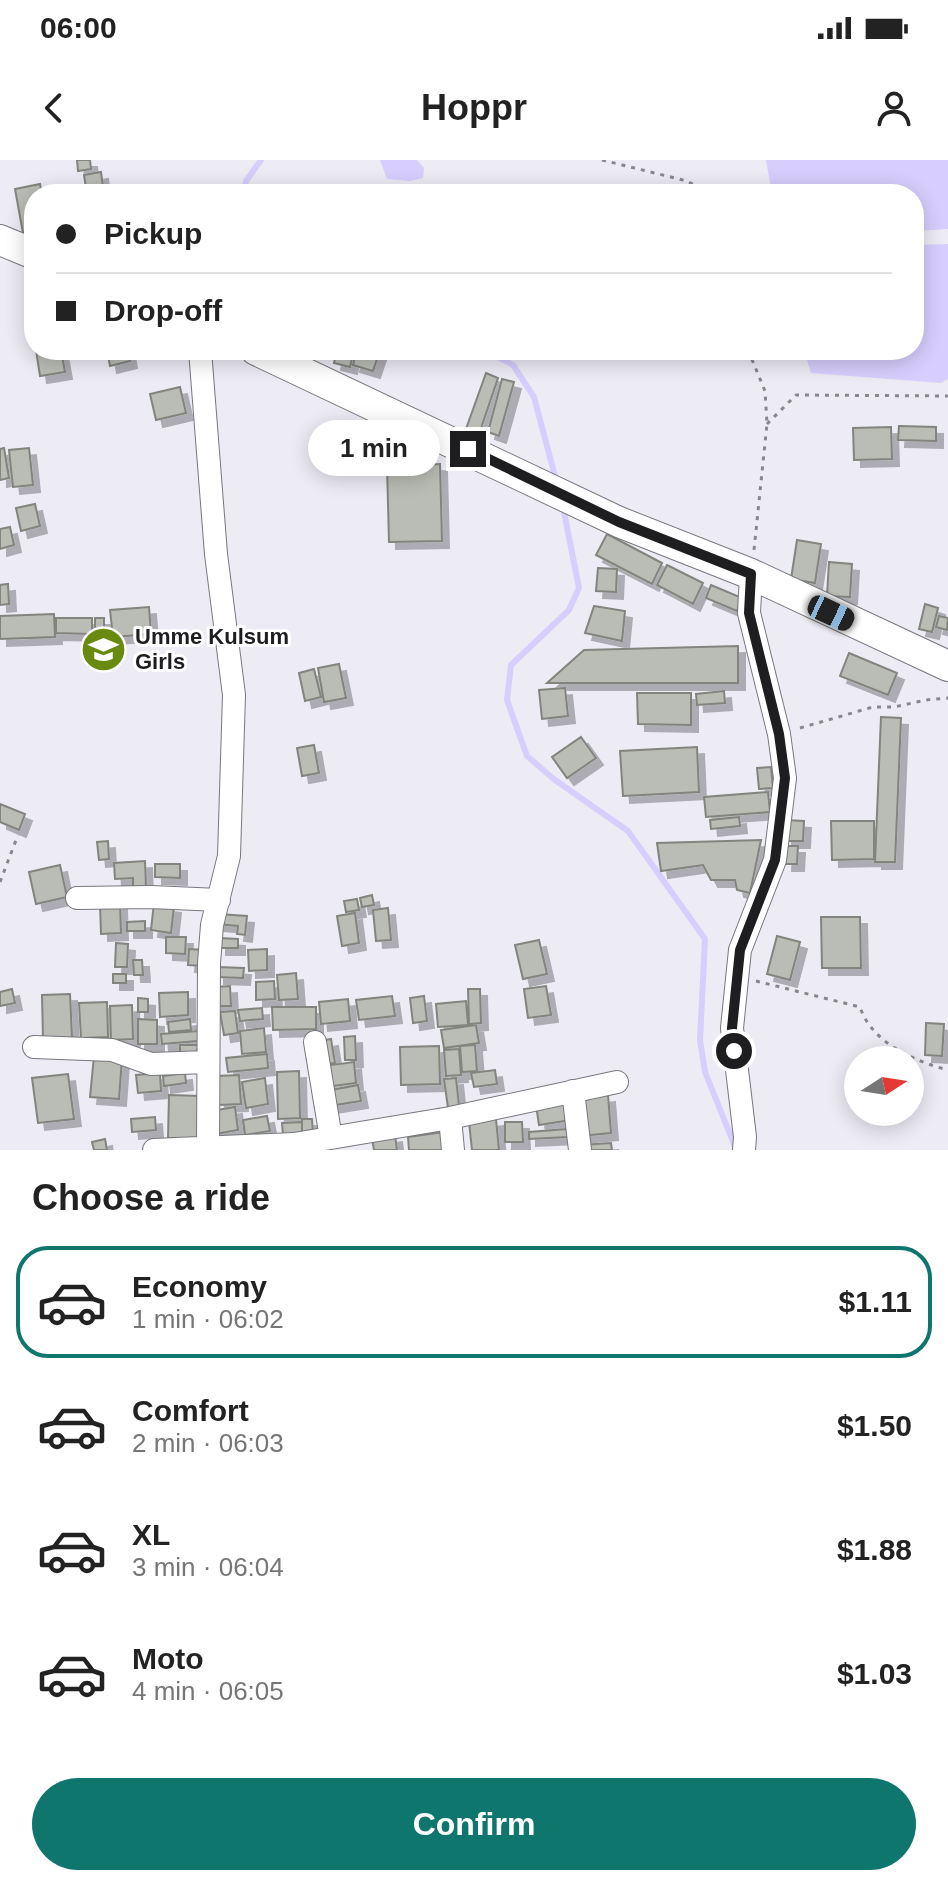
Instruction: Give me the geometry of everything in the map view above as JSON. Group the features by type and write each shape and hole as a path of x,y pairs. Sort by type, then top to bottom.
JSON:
{"street":[{"path":"0,240 24,250"},
{"path":"201,360 216,554 234,695 229,856 212,925 209,963 208,1149"},
{"path":"277,360 619,522 751,574 948,666"},
{"path":"744,1150 732,1028 737,976 740,950 775,860 785,778 779,734 749,613 751,574"},
{"path":"77,898 219,900"},
{"path":"315,1042 331,1138"},
{"path":"34,1047 112,1050 151,1064 208,1062"},
{"path":"154,1150 294,1144 450,1118 617,1082"},
{"path":"573,1091 580,1150"},
{"path":"450,1118 453,1150"}],"path":[{"path":"602,160 692,184"},
{"path":"751,574 767,424 765,391 752,360"},
{"path":"767,424 796,395 948,396"},
{"path":"779,734 873,707 894,707 948,698"},
{"path":"0,882 18,835"},
{"path":"737,976 860,1007 872,1029 905,1055 948,1070"}],"shaded area":[{"path":"380,160 417,160 424,168 423,178 410,181 387,179"},
{"path":"766,160 948,160 948,229 924,230 924,184 770,184"},
{"path":"948,244 948,379 941,383 811,373 807,360 924,360 924,245"}],"building":[{"path":"77,160 90,160 91,169 78,171"},
{"path":"101,172 103,184 85,184 84,175"},
{"path":"24,187 24,233 23,233 15,189"},
{"path":"38,360 63,360 65,372 40,376"},
{"path":"109,360 130,360 130,361 110,366"},
{"path":"335,360 352,360 350,367 334,363"},
{"path":"354,360 377,360 373,371 353,365"},
{"path":"486,373 498,378 479,434 466,429"},
{"path":"502,379 514,382 499,436 488,432"},
{"path":"180,387 186,413 156,420 150,394"},
{"path":"899,426 936,427 936,441 898,440"},
{"path":"891,427 892,459 854,460 853,428"},
{"path":"4,448 9,478 0,480 0,449"},
{"path":"29,448 33,485 13,487 9,450"},
{"path":"440,464 442,541 389,542 387,466"},
{"path":"35,504 40,526 21,531 16,508"},
{"path":"10,527 14,545 0,549 0,529"},
{"path":"607,534 662,563 652,584 596,555"},
{"path":"797,540 821,544 815,583 791,579"},
{"path":"829,562 852,564 850,597 827,596"},
{"path":"667,565 703,583 693,604 657,585"},
{"path":"598,568 617,569 616,592 596,591"},
{"path":"8,584 9,604 0,605 0,585"},
{"path":"711,585 742,598 737,611 706,598"},
{"path":"925,604 938,608 932,632 919,629"},
{"path":"594,606 625,611 622,641 585,633"},
{"path":"149,607 151,634 113,637 110,610"},
{"path":"54,614 55,637 0,639 0,616"},
{"path":"939,616 948,618 947,630 936,627"},
{"path":"56,618 92,618 92,634 56,633"},
{"path":"95,618 104,618 104,636 95,636"},
{"path":"738,646 738,683 547,683 584,650"},
{"path":"849,653 897,673 888,695 840,676"},
{"path":"339,664 346,698 324,702 318,668"},
{"path":"314,669 321,697 305,701 299,673"},
{"path":"565,688 568,716 542,719 539,690"},
{"path":"724,691 725,703 697,705 696,694"},
{"path":"637,693 691,693 691,725 638,724"},
{"path":"881,717 901,718 895,862 875,862"},
{"path":"581,737 596,758 567,778 552,757"},
{"path":"314,745 319,773 302,776 297,748"},
{"path":"697,747 699,792 623,796 620,751"},
{"path":"771,767 773,788 759,789 757,768"},
{"path":"768,792 770,812 706,817 704,797"},
{"path":"0,804 25,814 19,830 0,822"},
{"path":"739,817 740,826 711,829 710,820"},
{"path":"785,820 804,821 803,841 785,841"},
{"path":"831,821 874,821 874,859 832,860"},
{"path":"761,840 750,893 737,890 735,880 711,880 703,865 661,871 657,843"},
{"path":"108,841 109,859 99,860 97,842"},
{"path":"786,846 798,846 797,864 785,864"},
{"path":"145,861 146,888 133,888 133,878 115,879 114,863"},
{"path":"155,864 180,864 180,878 155,877"},
{"path":"60,865 67,897 36,904 29,872"},
{"path":"372,895 374,905 362,907 360,898"},
{"path":"357,899 359,910 346,912 344,901"},
{"path":"120,903 121,933 101,934 100,904"},
{"path":"154,903 174,906 171,933 151,930"},
{"path":"388,908 391,940 376,941 373,910"},
{"path":"355,913 359,943 342,946 337,916"},
{"path":"218,914 247,916 245,935 237,934 238,926 217,924"},
{"path":"821,917 860,917 861,968 822,968"},
{"path":"145,921 145,931 127,931 127,922"},
{"path":"777,936 800,942 790,980 767,974"},
{"path":"166,937 186,937 185,954 166,953"},
{"path":"219,938 238,939 238,948 219,948"},
{"path":"539,940 547,974 523,979 515,945"},
{"path":"116,943 128,944 127,967 115,967"},
{"path":"189,949 204,950 203,966 188,965"},
{"path":"267,949 267,970 249,971 248,950"},
{"path":"133,960 142,960 143,975 134,975"},
{"path":"217,967 244,968 243,978 217,977"},
{"path":"296,973 298,999 279,1000 277,975"},
{"path":"113,974 126,974 126,983 113,983"},
{"path":"274,981 275,999 256,1000 256,982"},
{"path":"230,986 231,1006 215,1006 214,987"},
{"path":"546,986 551,1015 528,1018 524,989"},
{"path":"12,989 15,1003 0,1006 0,992"},
{"path":"468,989 480,989 481,1023 469,1024"},
{"path":"188,992 188,1015 160,1017 159,993"},
{"path":"70,994 72,1038 43,1039 42,995"},
{"path":"392,996 395,1016 359,1020 356,1000"},
{"path":"424,996 427,1021 413,1023 410,998"},
{"path":"138,998 148,999 148,1012 138,1012"},
{"path":"348,999 350,1021 321,1024 319,1002"},
{"path":"466,1001 468,1025 438,1027 436,1004"},
{"path":"107,1002 108,1037 81,1038 79,1003"},
{"path":"132,1005 133,1039 111,1040 110,1006"},
{"path":"272,1007 316,1007 316,1029 273,1030"},
{"path":"262,1008 263,1019 240,1021 238,1010"},
{"path":"235,1011 238,1033 224,1035 220,1012"},
{"path":"138,1019 157,1020 157,1044 138,1044"},
{"path":"190,1019 191,1030 169,1032 168,1022"},
{"path":"926,1023 944,1024 942,1056 925,1055"},
{"path":"476,1025 479,1043 444,1048 441,1030"},
{"path":"264,1028 266,1052 242,1054 240,1031"},
{"path":"198,1031 198,1041 162,1044 161,1034"},
{"path":"355,1036 356,1060 345,1060 344,1037"},
{"path":"331,1039 335,1063 324,1064 320,1041"},
{"path":"180,1045 198,1045 197,1056 180,1055"},
{"path":"475,1045 477,1071 462,1072 460,1046"},
{"path":"439,1046 440,1084 401,1085 400,1047"},
{"path":"459,1049 461,1075 446,1076 444,1050"},
{"path":"267,1054 268,1068 228,1072 226,1058"},
{"path":"94,1056 122,1058 119,1099 90,1097"},
{"path":"354,1062 356,1083 326,1087 323,1066"},
{"path":"495,1070 497,1084 474,1087 471,1073"},
{"path":"299,1071 300,1118 278,1119 277,1072"},
{"path":"160,1073 161,1091 138,1093 136,1075"},
{"path":"185,1073 186,1083 164,1086 163,1076"},
{"path":"68,1074 74,1119 38,1123 32,1078"},
{"path":"239,1075 241,1104 218,1105 217,1076"},
{"path":"265,1078 268,1104 246,1108 242,1082"},
{"path":"456,1078 459,1106 448,1108 444,1079"},
{"path":"358,1085 361,1101 329,1106 326,1091"},
{"path":"169,1095 201,1096 200,1139 168,1138"},
{"path":"608,1095 611,1133 580,1136 577,1098"},
{"path":"568,1099 571,1120 539,1125 536,1105"},
{"path":"235,1107 238,1130 215,1134 211,1111"},
{"path":"267,1116 270,1131 245,1135 243,1120"},
{"path":"155,1117 156,1130 132,1132 131,1119"},
{"path":"302,1119 312,1119 313,1134 302,1135"},
{"path":"496,1119 499,1150 472,1150 469,1122"},
{"path":"302,1122 302,1135 283,1135 282,1123"},
{"path":"505,1122 522,1122 523,1142 505,1142"},
{"path":"567,1129 568,1137 529,1139 529,1132"},
{"path":"444,1132 446,1150 409,1150 408,1137"},
{"path":"395,1135 397,1150 374,1150 372,1138"},
{"path":"105,1139 107,1150 94,1150 92,1142"},
{"path":"611,1143 612,1150 582,1150 581,1145"}],"waterway":[{"path":"246,184 261,160"},
{"path":"504,360 513,365 534,397 556,480"},
{"path":"563,507 579,588 569,610 511,665 507,700 527,756 555,780 628,831 705,939 700,1040 705,1072 736,1149"}],"place":[{"name":"Umme Kulsum Girls","path":"104,649"}],"route":[{"path":"468,449 619,522 751,574 749,613 779,734 785,778 775,860 740,950 732,1028 734,1051"}]}
